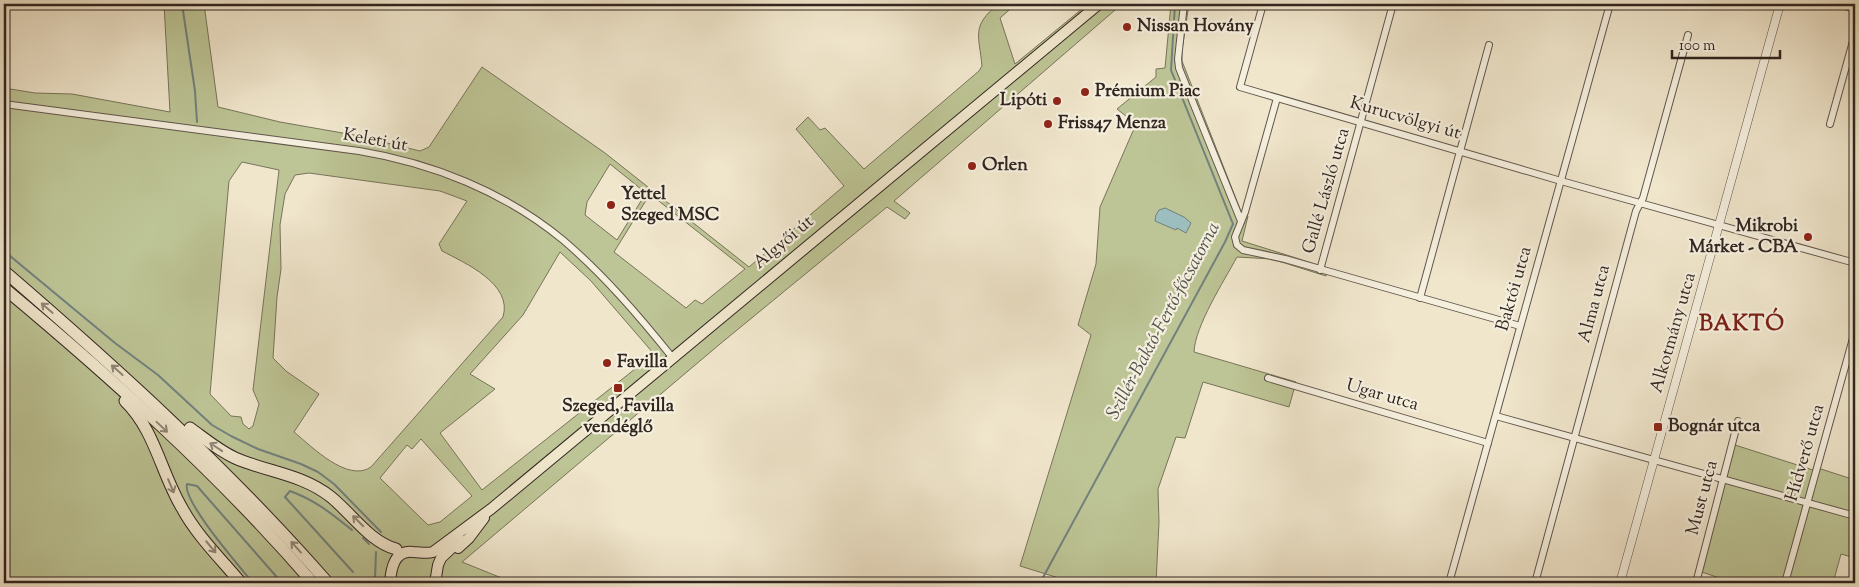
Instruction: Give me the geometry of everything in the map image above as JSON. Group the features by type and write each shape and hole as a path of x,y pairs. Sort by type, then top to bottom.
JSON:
{"highway":[{"path":"4,271 150,399 191,438 254,501 328,583"},
{"path":"4,288 75,347 189,453 246,510 313,583"},
{"path":"75,347 93,370 130,406 142,423 151,438 182,510 241,583"},
{"path":"150,399 222,451 235,458 297,478 330,496 379,542 396,550"}],"main road":[{"name":"Algyői út","path":"491,509 1098,4"},
{"path":"390,583 392,565 401,554 428,551 458,528 491,509"},
{"path":"442,583 448,558 469,538 491,509"},
{"path":"435,583 438,565 446,552 491,509"},
{"path":"384,583 388,559 396,550 415,545 428,551 438,565"}],"street":[{"path":"1184,4 1178,59 1179,68 1241,220"},
{"name":"Kurucvölgyi út","path":"1263,4 1240,87 1561,181 1855,263"},
{"name":"Gallé László utca","path":"1320,270 1393,4"},
{"name":"Baktói utca","path":"1449,583 1610,4"},
{"name":"Alkotmány utca","path":"1620,583 1780,4"},
{"path":"1838,4 1855,8"},
{"path":"1830,124 1855,34"},
{"name":"Alma utca","path":"1535,583 1636,211 1643,198 1688,35"},
{"path":"1420,298 1489,44"},
{"path":"1277,98 1235,237 1237,245 1243,250 1285,259 1520,326"},
{"name":"Keleti út","path":"4,104 378,154 415,163 453,176 510,204 563,240 627,303 672,357"},
{"name":"Hídverő utca","path":"1785,583 1855,332"},
{"name":"Ugar utca","path":"1268,378 1488,442"},
{"path":"1496,416 1855,516"},
{"name":"Must utca","path":"1696,583 1738,421"}],"green space":[{"path":"164,4 204,4 218,107 280,122 354,135 420,151 429,147 482,67 605,153 749,267 844,186 796,129 808,117 820,130 825,128 864,169 979,71 982,66 979,38 980,25 989,12 998,4 1016,4 1000,18 1015,64 1088,4 1122,4 894,201 910,213 905,219 887,207 720,344 462,562 514,583 4,583 4,88 35,93 72,94 170,112","holes":["242,162 279,170 253,390 259,404 253,426 249,429 243,424 241,417 231,416 210,394 229,181","610,164 646,193 617,240 585,215 587,202","309,173 440,191 467,201 439,244 442,251 485,276 501,294 504,305 503,317 371,467 362,471 341,467 320,454 294,432 319,394 286,371 273,358 281,269 280,225 285,194 295,175","650,194 745,269 702,304 695,300 686,308 614,252","560,252 591,281 654,354 482,490 440,433 495,389 470,374 523,315","421,439 472,496 440,522 428,525 380,478 407,445 412,449"]},
{"path":"1171,4 1189,4 1182,61 1242,214 1248,216 1242,241 1328,268 1326,276 1272,259 1237,257 1199,330 1194,352 1296,382 1289,407 1203,382 1185,438 1176,437 1158,489 1159,522 1156,583 1075,583 1020,566 1091,335 1078,325 1096,264 1100,207 1136,124 1117,109 1156,77 1156,69 1165,68"},
{"path":"1732,444 1816,471 1821,469 1855,480 1853,515 1855,516 1855,558 1841,554 1833,583 1734,583 1699,571"}],"water":[{"path":"1165,208 1184,217 1191,223 1186,233 1155,221 1159,210"}],"waterway":[{"path":"182,4 195,91 197,122"},
{"name":"Szillér-Baktó-Fertő-főcsatorna","path":"1040,583 1233,224 1171,70 1175,4"},
{"path":"4,251 115,343 158,375 212,425 258,449 318,472 334,484 381,532"},
{"path":"253,583 202,519 193,504 187,484 197,486 282,583"},
{"path":"352,530 330,513 307,499 290,491 285,497 353,572"},
{"path":"363,538 369,544"},
{"path":"373,583 375,578 376,552"}],"place":[{"name":"Nissan Hovány","path":"1127,27"},
{"name":"Prémium Piac","path":"1085,92"},
{"name":"Lipóti","path":"1057,101"},
{"name":"Friss47 Menza","path":"1048,124"},
{"name":"Orlen","path":"972,166"},
{"name":"Yettel Szeged MSC","path":"611,205"},
{"name":"Mikrobi Márket - CBA","path":"1808,237"},
{"name":"Favilla","path":"607,363"},
{"name":"Szeged, Favilla vendéglő","path":"618,388"},
{"name":"Bognár utca","path":"1658,427"}],"district":[{"name":"BAKTÓ","path":"1742,325"}]}
